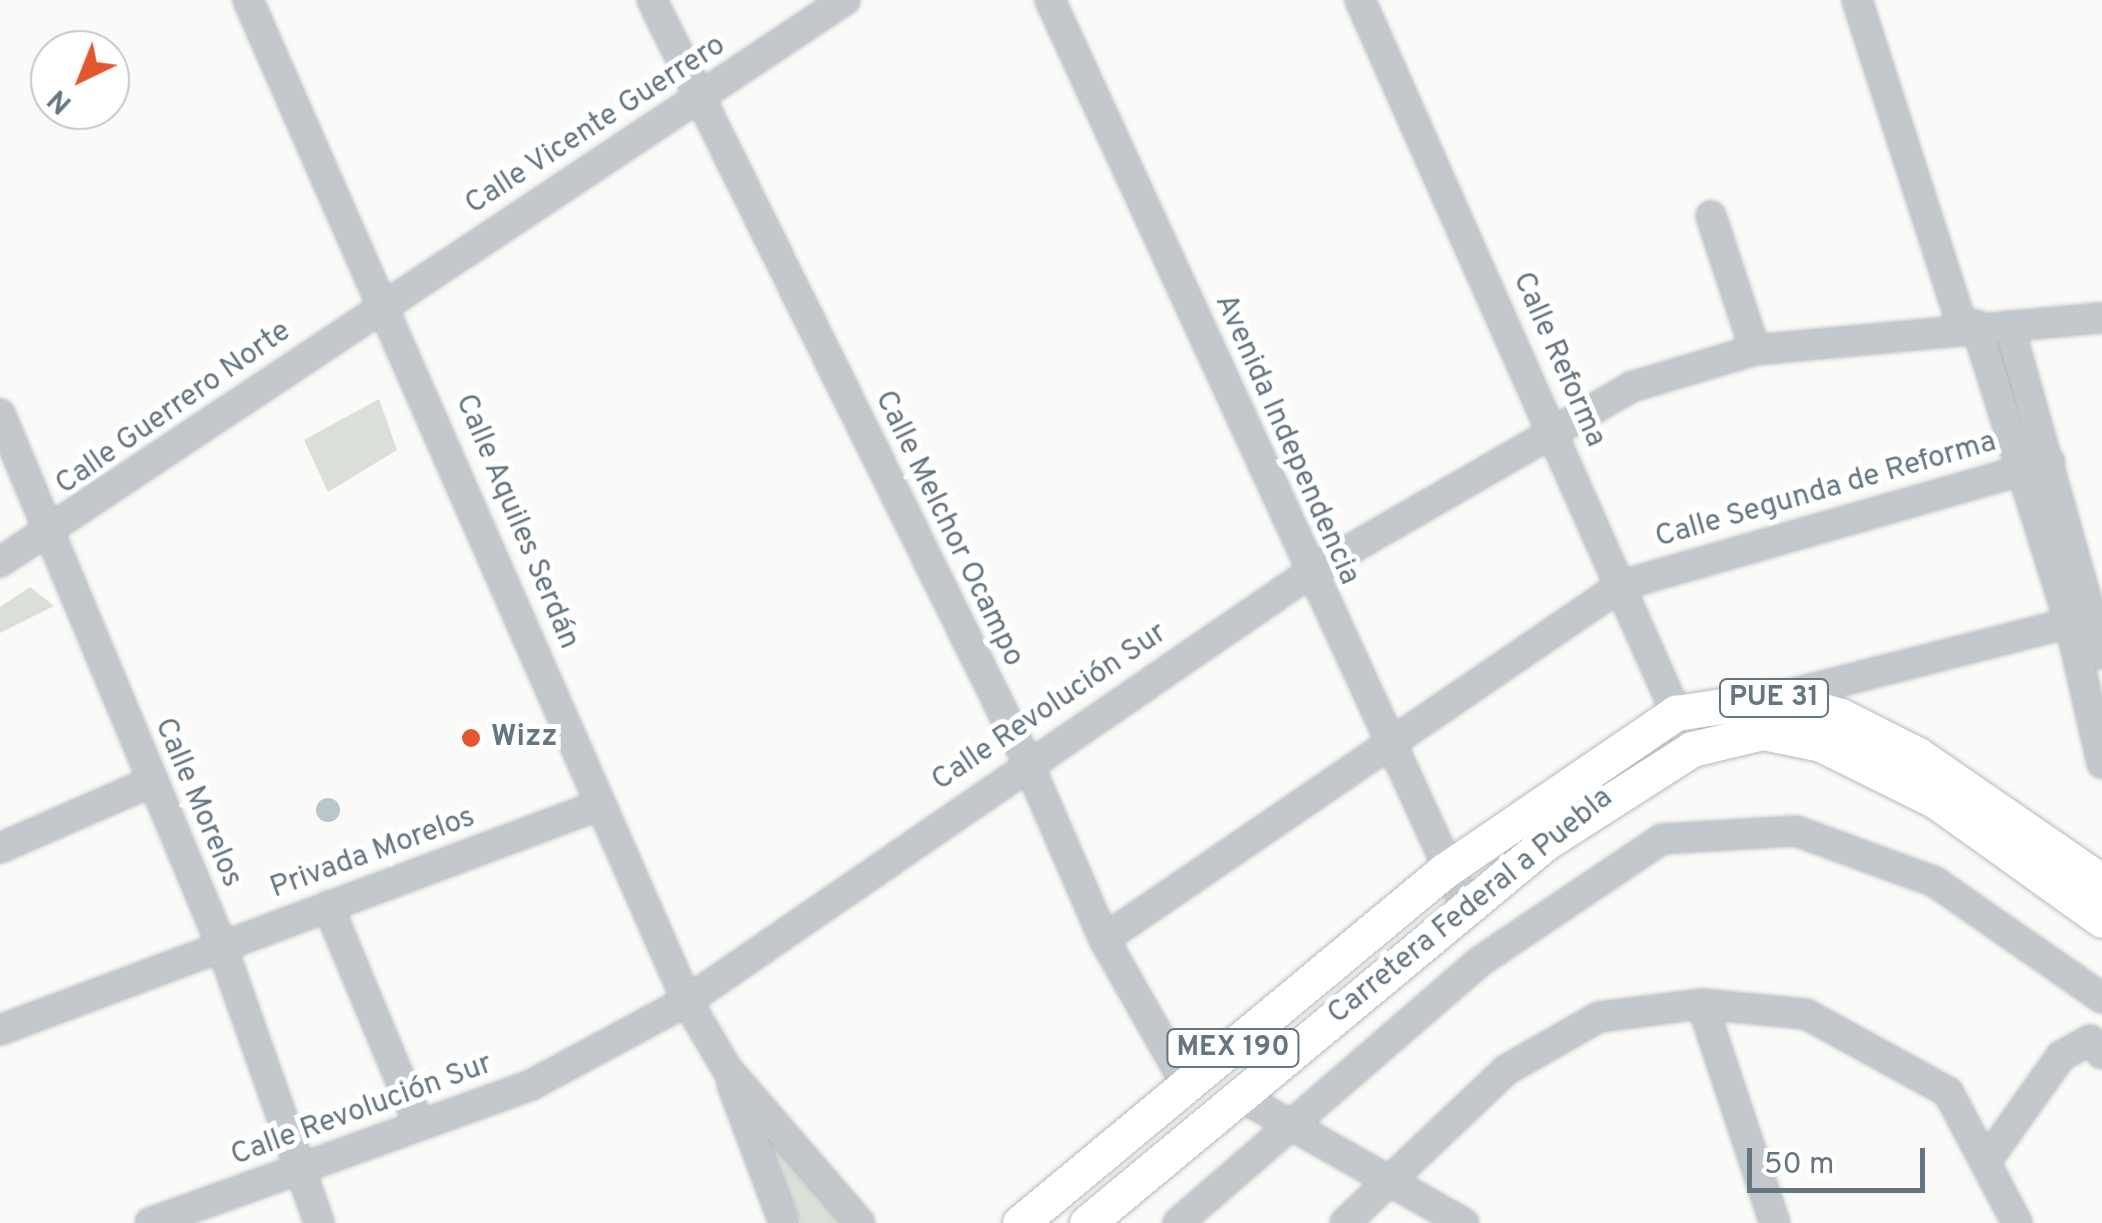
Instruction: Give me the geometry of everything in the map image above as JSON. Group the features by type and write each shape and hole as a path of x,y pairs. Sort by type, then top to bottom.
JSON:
{"main road":[{"name":"Carretera Federal a Puebla","path":"1038,1218 1444,871 1676,713 1775,698 1842,716 1918,754 2093,895"},
{"name":"Carretera Federal a Puebla","path":"1088,1223 1466,906 1619,787 1692,749 1763,732 1821,744 1936,801 2093,895"}],"street":[{"name":"Calle Aquiles Serdán","path":"248,0 367,287 383,305 687,1001 727,1069 784,1223"},
{"name":"Calle Melchor Ocampo","path":"652,0 1027,761 1104,939 1188,1086"},
{"name":"Calle Vicente Guerrero","path":"383,305 844,0"},
{"name":"Avenida Independencia","path":"1050,0 1444,871 1466,906"},
{"name":"Calle Reforma","path":"1360,0 1554,430 1692,749"},
{"path":"1857,0 2022,468 2081,620 2102,654"},
{"path":"1711,216 1755,350"},
{"name":"Calle Guerrero Norte","path":"0,562 50,534 383,305"},
{"name":"Calle Revolución Sur","path":"150,1223 533,1084 687,1001 1027,761 1311,572 1631,387 1755,350 1969,326 2102,318"},
{"path":"2010,326 2050,462 2081,620 2102,763"},
{"name":"Calle Morelos","path":"0,414 220,944 319,1223"},
{"name":"Calle Segunda de Reforma","path":"1104,939 1390,748 1622,585 2050,462"},
{"path":"1775,698 2081,620"},
{"path":"0,848 153,782"},
{"name":"Privada Morelos","path":"0,1030 220,944 600,805"},
{"path":"1178,1223 1480,962 1662,839 1796,831 1934,882 2102,998"},
{"path":"328,906 419,1125"},
{"path":"1702,1004 1776,1223"},
{"path":"1345,1223 1522,1061 1600,1017 1702,1004 1806,1014 1877,1046 1948,1092 1990,1156 2018,1223"},
{"path":"1990,1156 2061,1056 2098,1037"},
{"name":"Calle Aquiles Serdán","path":"727,1069 860,1223"},
{"path":"1240,1096 1286,1128 1394,1181 1464,1223"}],"shaded area":[{"path":"379,399 397,450 328,492 304,440"},
{"path":"30,587 54,606 0,633 0,607"},
{"path":"328,798 340,810 328,822 316,810"},
{"path":"751,1108 849,1223 801,1223"}],"place":[{"name":"Wizz","path":"471,738"}]}
